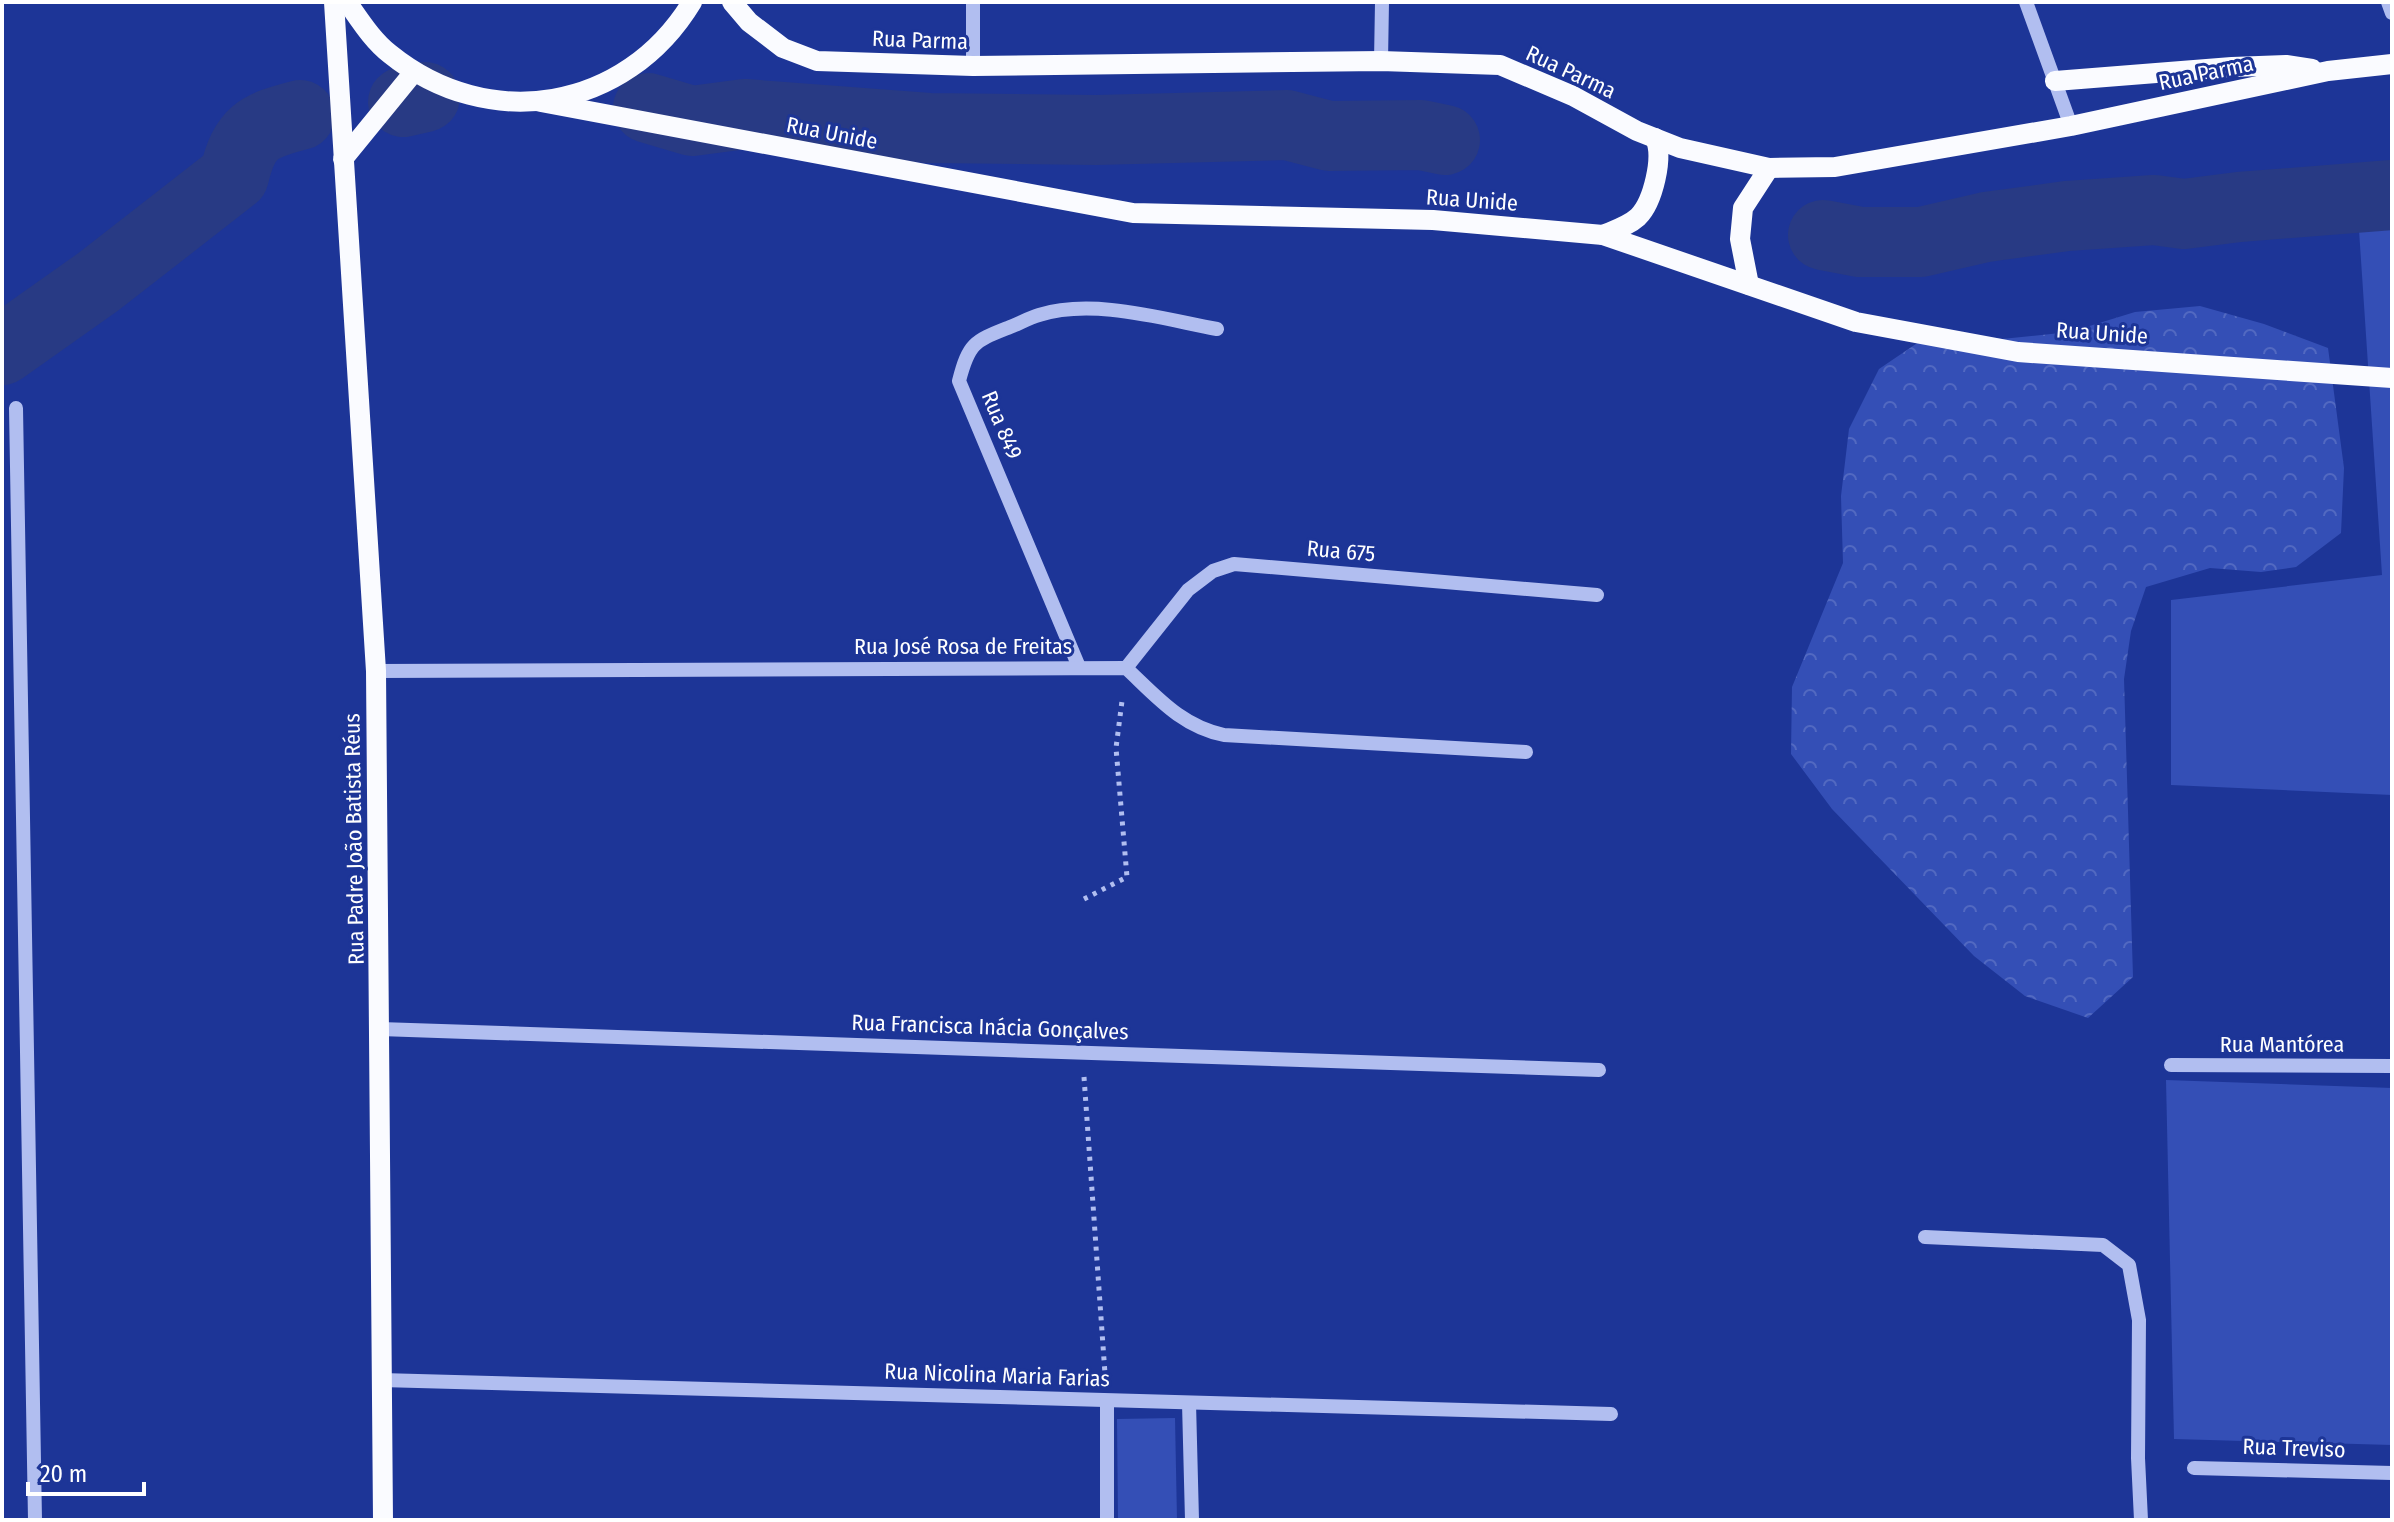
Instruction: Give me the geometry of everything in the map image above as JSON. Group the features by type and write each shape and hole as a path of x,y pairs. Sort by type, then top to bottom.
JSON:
{"main road":[{"name":"Rua Padre João Batista Réus","path":"334,2 376,671 383,1520"},
{"path":"347,2 365,28 388,52 414,72 444,87 507,102 541,102 577,94 611,80 642,60 669,34 692,2"},
{"name":"Rua Parma","path":"732,2 749,22 783,48 817,61 973,66 1381,61 1500,65 1573,96 1637,131 1680,148 1769,168 1835,167 2071,126 2328,71 2392,64"},
{"path":"2055,81 2245,66 2286,65 2328,71"},
{"path":"343,159 414,72"},
{"name":"Rua Unide","path":"541,102 1133,213 1433,220 1603,235 1856,322 2018,352 2392,378"},
{"path":"1603,235 1639,216 1652,190 1658,166 1659,148 1655,138"},
{"path":"1749,285 1740,239 1743,208 1769,168"}],"street":[{"path":"973,2 973,66"},
{"path":"1381,61 1382,2"},
{"path":"2026,2 2071,126"},
{"path":"2388,2 2392,13"},
{"name":"Rua 849","path":"1079,667 959,381 966,355 980,339 1041,314 1073,310 1113,309 1217,329"},
{"path":"2,417 16,408 35,1520"},
{"name":"Rua 675","path":"1126,668 1188,590 1213,571 1234,564 1597,595"},
{"path":"1126,668 1183,720 1203,731 1224,735 1526,752"},
{"name":"Rua José Rosa de Freitas","path":"376,671 1126,668"},
{"name":"Rua Francisca Inácia Gonçalves","path":"380,1029 1599,1070"},
{"name":"Rua Mantórea","path":"2171,1065 2392,1066"},
{"path":"1925,1237 2103,1245 2129,1265 2139,1320 2141,1520"},
{"name":"Rua Nicolina Maria Farias","path":"381,1380 1611,1414"},
{"path":"1107,1401 1107,1520"},
{"path":"1189,1403 1192,1520"},
{"name":"Rua Treviso","path":"2194,1468 2392,1473"}],"path":[{"path":"1084,899 1127,877 1116,748 1126,668"},
{"path":"1082,1052 1107,1401"}],"green space":[{"path":"2392,227 2392,795 2171,785 2171,600 2382,575 2359,230"},
{"path":"2200,306 2264,324 2328,348 2344,468 2341,533 2296,567 2261,572 2210,568 2146,587 2131,631 2124,679 2133,977 2088,1018 2025,996 1974,956 1832,809 1791,754 1792,687 1843,563 1841,496 1849,429 1879,369 1935,331 2002,339 2070,332 2135,312"},
{"path":"2166,1080 2392,1088 2392,1445 2174,1439"},
{"path":"1175,1418 1177,1520 1118,1520 1117,1419"}],"waterway":[{"path":"403,102 425,97"},
{"path":"648,108 692,121 745,114 929,128 1096,130 1287,125 1329,136 1421,135 1445,140"},
{"path":"2,350 98,282 234,176 243,149 255,133 300,115"},
{"path":"1823,235 1860,242 1921,242 1986,227 2067,216 2154,210 2184,214 2392,195"}]}
